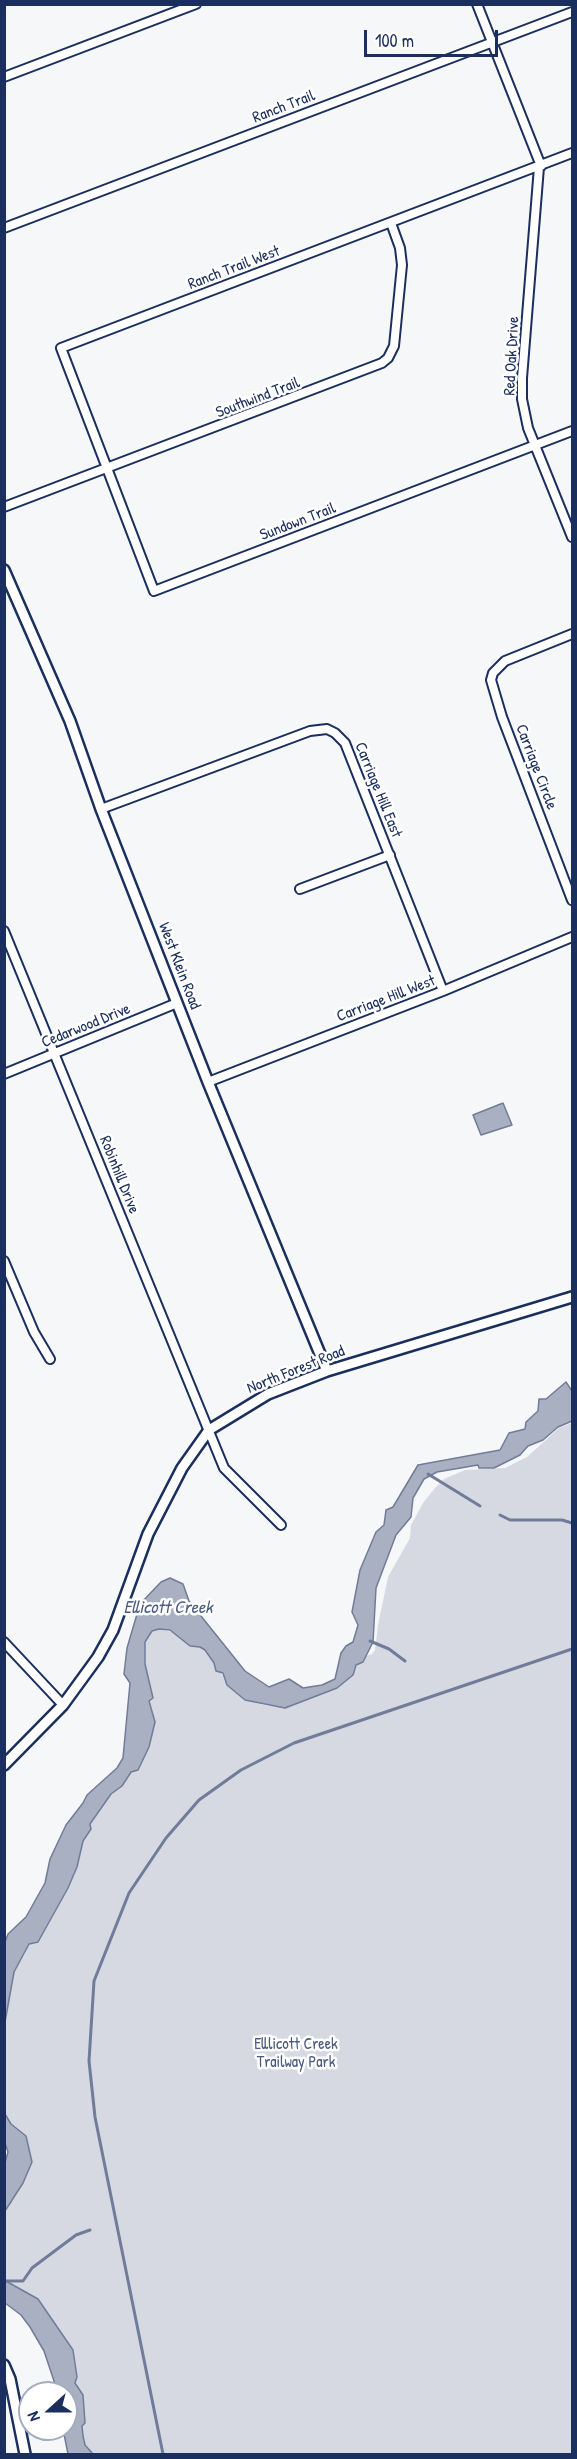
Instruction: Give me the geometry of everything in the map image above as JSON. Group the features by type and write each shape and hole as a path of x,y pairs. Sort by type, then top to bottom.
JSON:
{"street":[{"path":"4,77 196,4"},
{"name":"Red Oak Drive","path":"477,4 540,166 522,378 524,413 535,446 573,537"},
{"name":"Ranch Trail","path":"4,228 573,12"},
{"name":"Ranch Trail West","path":"107,469 61,348 573,153"},
{"name":"Southwind Trail","path":"4,507 373,369 388,358 394,346 402,265 400,248 390,223"},
{"name":"Sundown Trail","path":"107,469 154,591 573,431"},
{"name":"West Klein Road","path":"4,570 69,721 208,1082 327,1371"},
{"name":"Carriage Circle","path":"573,634 505,661 493,673 491,686 573,900"},
{"name":"Carriage Hill East","path":"101,809 310,731 327,729 335,733 345,743 443,992"},
{"path":"300,889 390,855"},
{"name":"Robinhill Drive","path":"4,931 224,1468 281,1525"},
{"name":"Carriage Hill West","path":"208,1082 443,992 573,937"},
{"name":"Cedarwood Drive","path":"4,1074 177,1003"},
{"path":"4,1261 34,1332 50,1359"},
{"name":"North Forest Road","path":"4,1765 63,1705 98,1657 113,1630 148,1534 182,1468 209,1430 268,1394 327,1371 573,1297"},
{"path":"4,1642 63,1705"},
{"path":"4,2366 25,2454"}],"green space":[{"name":"Elllicott Creek Trailway Park","path":"572,1423 572,2454 93,2454 85,2445 83,2436 83,2395 78,2388 78,2381 76,2381 73,2350 38,2299 5,2280 5,2211 23,2183 26,2136 11,2124 5,2114 5,2022 14,1972 29,1944 48,1925 68,1888 77,1867 83,1841 91,1829 90,1824 111,1794 122,1786 131,1772 138,1770 149,1747 155,1722 149,1701 153,1697 145,1664 145,1643 152,1631 159,1629 176,1633 190,1646 200,1647 205,1651 219,1671 245,1700 264,1705 285,1708 337,1688 356,1665 363,1662 366,1656 375,1650 388,1577 410,1538 411,1525 423,1503 435,1488 444,1479 465,1470 505,1468 527,1457 559,1428"}],"water":[{"path":"503,1103 512,1125 481,1135 473,1115"},
{"name":"Ellicott Creek","path":"566,1382 572,1391 572,1421 558,1427 543,1440 528,1446 520,1455 494,1468 479,1468 478,1465 437,1472 424,1479 413,1498 411,1517 396,1535 376,1588 373,1642 363,1662 356,1665 353,1675 337,1688 285,1708 245,1700 227,1685 223,1673 216,1671 214,1663 205,1650 190,1646 170,1630 152,1631 145,1642 145,1664 153,1698 149,1701 155,1722 149,1747 138,1770 131,1772 122,1786 111,1794 90,1824 91,1829 83,1841 77,1867 68,1888 38,1942 29,1944 14,1972 5,2022 5,1942 8,1934 26,1917 45,1883 50,1859 66,1825 87,1795 117,1768 123,1758 130,1683 124,1674 127,1648 140,1604 161,1582 170,1578 183,1584 189,1601 245,1671 269,1687 289,1679 303,1688 322,1685 335,1679 341,1653 353,1642 358,1625 352,1612 360,1570 376,1532 384,1525 386,1510 393,1507 418,1465 500,1450 509,1433 525,1429 526,1422 538,1411 539,1399 546,1399"},
{"path":"5,2114 11,2124 26,2136 32,2162 23,2183 5,2211 4,2166 8,2152 5,2143"},
{"path":"4,2280 38,2299 73,2350 76,2381 54,2381 44,2351 30,2327 21,2315 5,2303"},
{"path":"78,2388 83,2395 85,2423 82,2426 85,2445 93,2454 68,2454 65,2441 78,2441"}],"waterway":[{"path":"428,1474 480,1506"},
{"path":"500,1515 510,1520 562,1520 572,1523"},
{"path":"370,1641 389,1649 405,1661"},
{"path":"163,2454 95,2117 89,2061 94,1981 129,1893 166,1838 199,1800 241,1770 294,1743 572,1649"},
{"path":"4,2281 23,2281 32,2268 76,2235 90,2230"}]}
